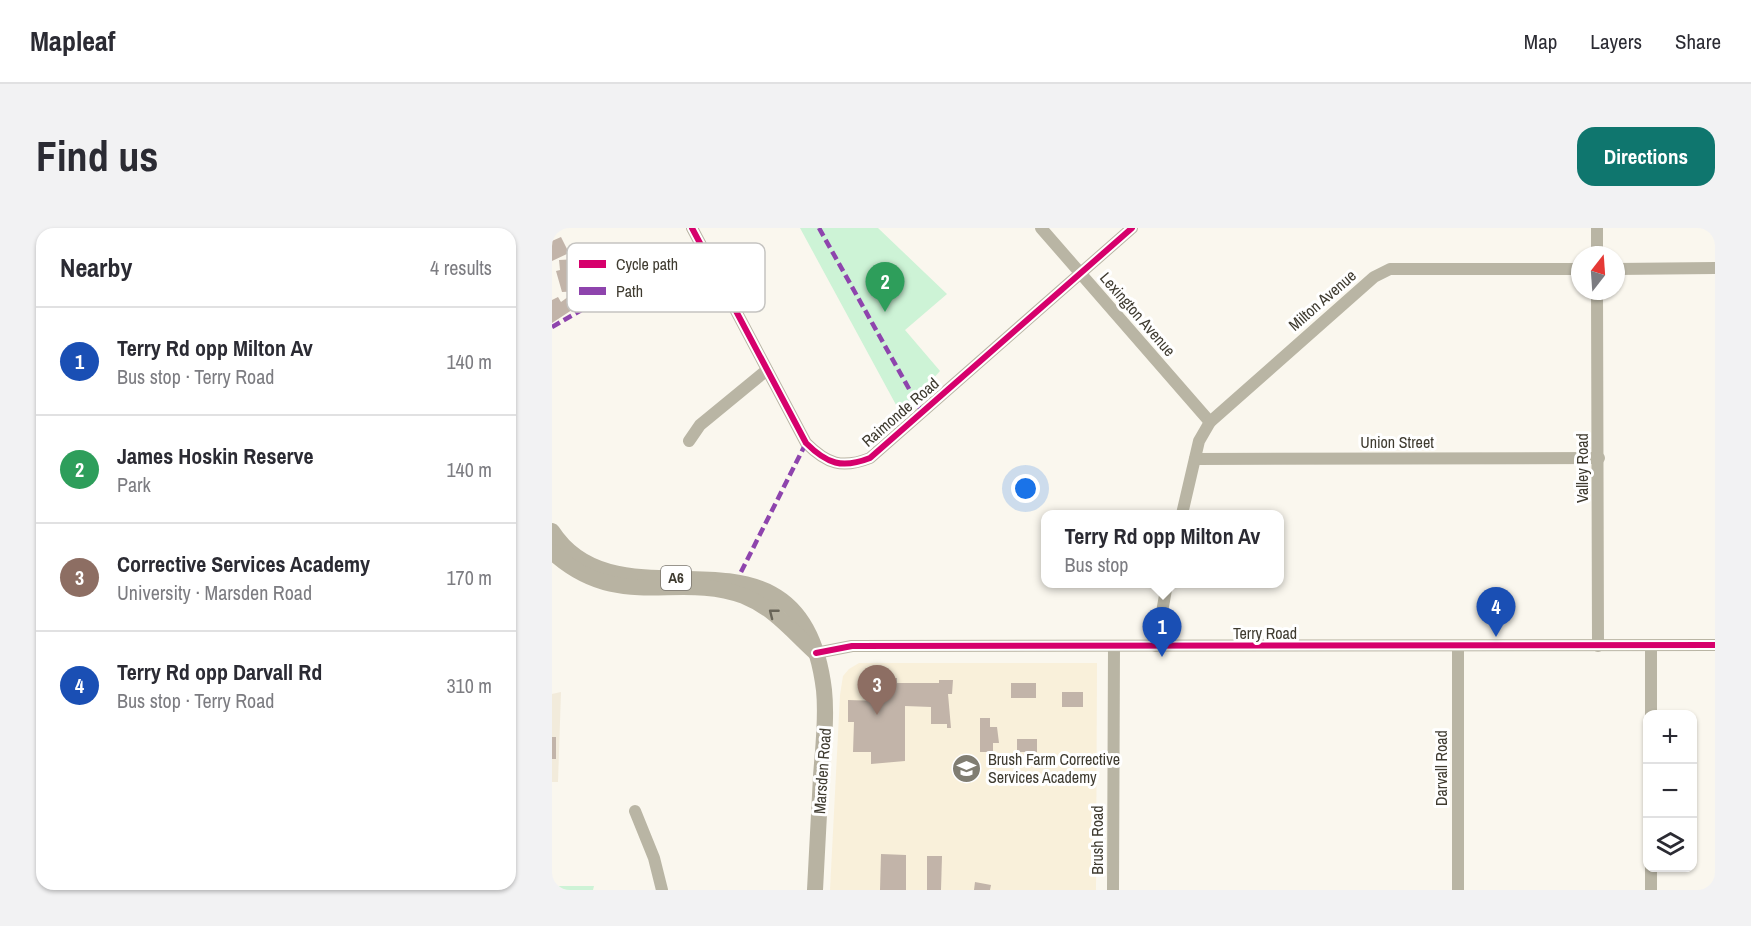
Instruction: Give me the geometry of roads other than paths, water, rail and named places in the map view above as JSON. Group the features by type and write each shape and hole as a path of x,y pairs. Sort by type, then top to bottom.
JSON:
{"highway":[{"name":"Marsden Road","path":"552,531 570,551 588,564 611,572 652,578 730,579 752,585 787,606 811,635 826,712 814,890"},
{"path":"552,552 574,568 607,583 647,590 707,589 742,596 774,612 816,653"}],"street":[{"name":"Raimonde Road","path":"692,228 700,243"},
{"name":"Lexington Avenue","path":"1041,228 1210,422"},
{"name":"Raimonde Road","path":"736,312 806,443 820,457 839,464 856,463 870,458 1132,228"},
{"path":"1597,228 1597,246"},
{"path":"1625,269 1715,268"},
{"name":"Milton Avenue","path":"1183,510 1199,441 1210,422 1374,277 1390,269 1571,269"},
{"name":"Valley Road","path":"1597,300 1598,646"},
{"path":"689,441 700,425 767,370"},
{"name":"Union Street","path":"1195,459 1599,458"},
{"path":"1156,646 1166,588"},
{"name":"Terry Road","path":"816,653 852,646 1715,645"},
{"name":"Brush Road","path":"1113,890 1114,646"},
{"path":"1651,646 1651,710"},
{"name":"Darvall Road","path":"1458,647 1458,890"},
{"path":"635,811 654,858 662,890"},
{"path":"1651,872 1651,890"}],"place":[{"name":"James Hoskin Reserve","path":"885,312"},
{"name":"Terry Rd opp Darvall Rd","path":"1496,637"},
{"name":"Terry Rd opp Milton Av","path":"1162,657"},
{"name":"Corrective Services Academy","path":"877,715"},
{"name":"Brush Farm Corrective Services Academy","path":"967,768"}]}
